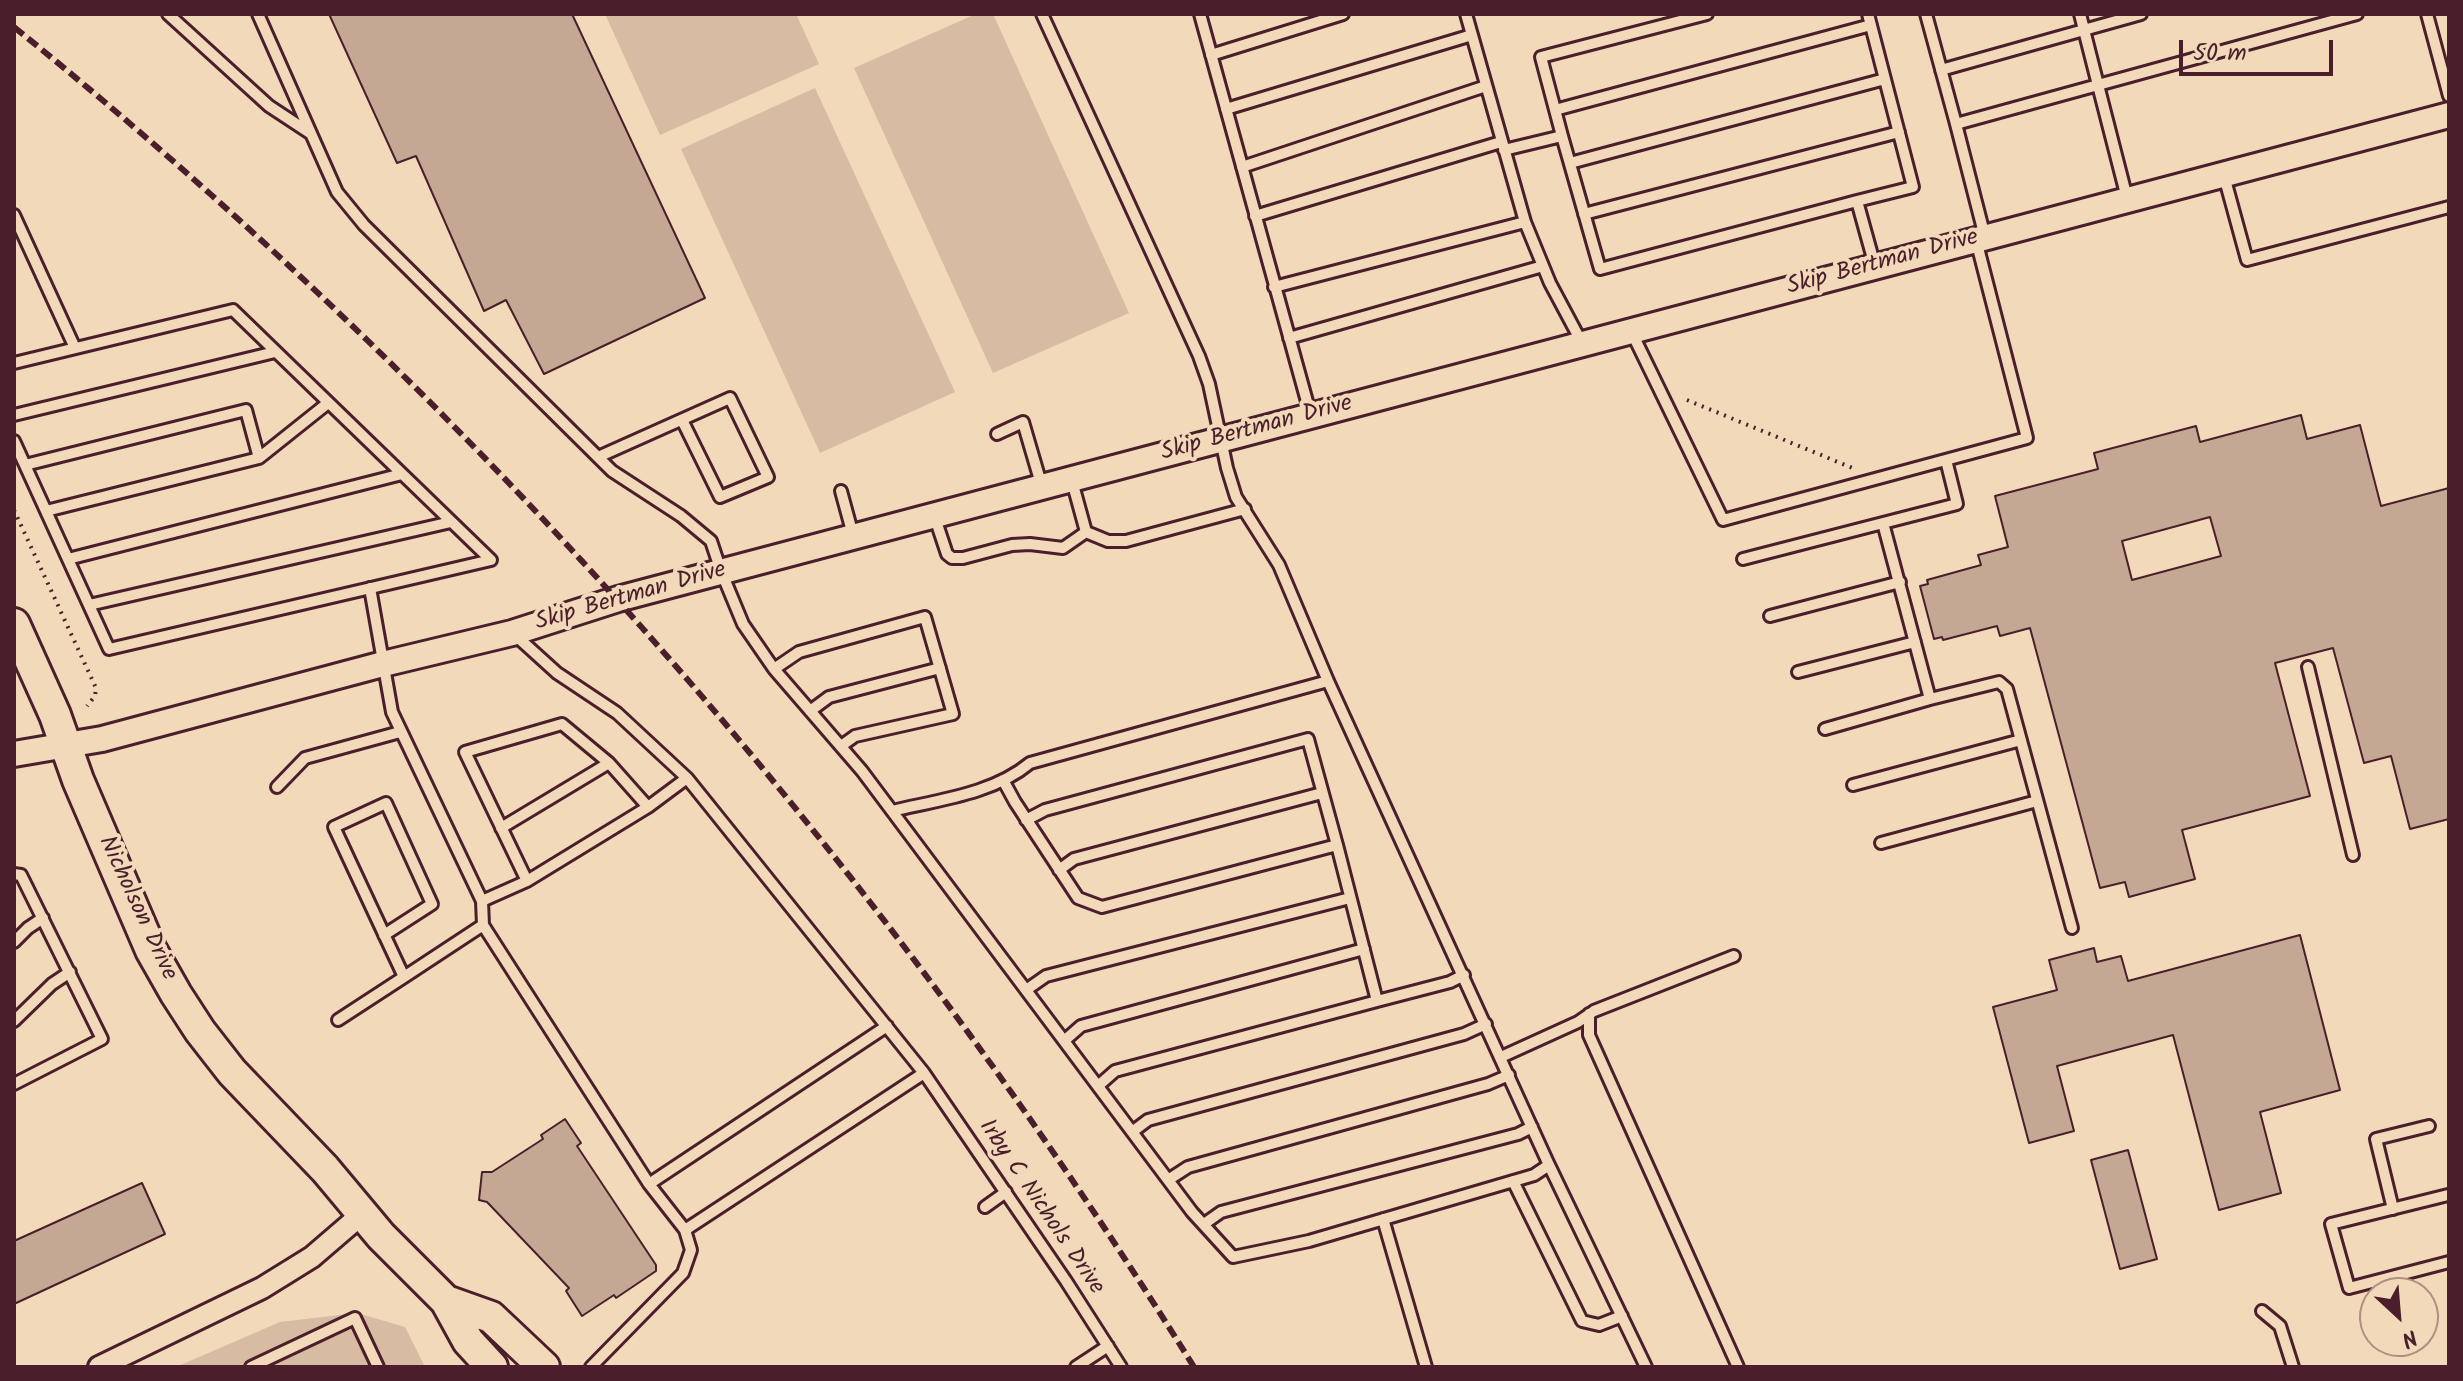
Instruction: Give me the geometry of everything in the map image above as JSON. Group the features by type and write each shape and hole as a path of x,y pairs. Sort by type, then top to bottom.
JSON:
{"main road":[{"name":"Nicholson Drive","path":"14,624 55,715 151,950 176,994 232,1072 446,1301 468,1341 492,1367"},
{"name":"Nicholson Drive","path":"446,1301 491,1317 544,1367"}],"street":[{"name":"Skip Bertman Drive","path":"14,754 102,739 512,633 618,599 721,571 2449,115"},
{"path":"99,1367 269,1284 312,1257 362,1214"}],"lane":[{"path":"168,14 269,106 311,134"},
{"path":"258,14 337,192 364,225 612,471 681,516 711,541 743,624 774,669 892,811 1168,1180 1233,1257 1309,1241 1534,1175 1549,1165"},
{"path":"1042,14 1199,356 1209,384 1236,497 1279,565 1328,681 1549,1165 1646,1367"},
{"path":"1200,14 1311,416"},
{"path":"1211,55 1343,14"},
{"path":"1466,14 1525,222 1582,344"},
{"path":"1555,110 1869,20 1913,187 1600,269 1562,136 1555,110 1541,57 1707,14"},
{"path":"2080,14 2127,200"},
{"path":"1941,70 2141,14"},
{"path":"1956,124 2357,14"},
{"path":"2427,14 2449,96"},
{"path":"1631,331 1723,520 2027,438 1929,15"},
{"path":"1226,109 1472,35"},
{"path":"1570,163 1885,79"},
{"path":"1242,167 1486,86"},
{"path":"1584,214 1899,132"},
{"path":"1255,216 1503,146 1562,136"},
{"path":"2224,174 2247,260 2449,207"},
{"path":"1857,201 1875,266"},
{"path":"14,215 75,348"},
{"path":"1274,287 1525,222"},
{"path":"1289,338 1543,266"},
{"path":"14,363 233,310 491,560 109,649 14,441"},
{"path":"14,415 275,352"},
{"path":"598,457 730,398 768,477 720,497 682,420"},
{"path":"46,511 259,458 328,403"},
{"path":"25,465 246,410 259,458"},
{"path":"997,434 1023,422 1042,487"},
{"path":"1743,559 1957,504 1946,460"},
{"path":"68,559 402,474"},
{"path":"1071,479 1086,532"},
{"path":"841,491 854,536"},
{"path":"1086,532 1108,541 1126,541 1245,509"},
{"path":"934,515 947,554 952,558 1012,545 1063,548 1086,532"},
{"path":"89,605 451,522"},
{"path":"1883,523 1930,699"},
{"path":"1770,616 1900,582"},
{"path":"370,588 392,712 482,901 483,925 649,1184 685,1230 691,1250 683,1273 591,1367"},
{"path":"774,669 799,652 925,617 953,714 855,736 841,746"},
{"name":"Irby C Nichols Drive","path":"512,633 557,673 617,713 687,778 924,1073 1121,1367"},
{"path":"1798,672 1915,642"},
{"path":"2308,667 2353,855"},
{"path":"810,711 829,697 940,668"},
{"path":"892,811 1003,780 1014,776 1030,763 1328,681"},
{"path":"1825,729 1999,682 2007,689 2072,928"},
{"path":"527,881 465,752 562,724 609,763 648,807"},
{"path":"277,787 305,758 400,732"},
{"path":"1026,820 1045,810 1308,739 1377,1001"},
{"path":"1853,785 2021,740"},
{"path":"501,828 609,763"},
{"path":"482,901 527,881 648,807 687,778"},
{"path":"1003,780 1078,898 1102,907 1337,845"},
{"path":"1059,870 1074,859 1322,793"},
{"path":"1881,843 2037,801"},
{"path":"384,935 432,904 386,803 334,827 384,935 404,977"},
{"path":"14,874 21,875 102,1039 14,1084"},
{"path":"1026,990 1046,976 1350,898"},
{"path":"14,942 43,918"},
{"path":"338,1020 483,925"},
{"path":"1064,1041 1081,1026 1364,949"},
{"path":"1501,1057 1589,1014 1734,956"},
{"path":"14,1021 52,984 70,972"},
{"path":"1098,1086 1115,1071 1450,982 1464,975"},
{"path":"1589,1014 1589,1035 1738,1367"},
{"path":"1132,1132 1148,1120 1464,1034 1486,1024"},
{"path":"649,1184 887,1026"},
{"path":"685,1230 924,1073"},
{"path":"1168,1180 1188,1167 1488,1084 1509,1075"},
{"path":"2393,1209 2376,1139 2429,1126"},
{"path":"1204,1224 1221,1212 1518,1134 1532,1127"},
{"path":"1513,1181 1582,1321 1599,1325 1622,1316"},
{"path":"985,1207 1006,1192"},
{"path":"2448,1195 2331,1224 2349,1288 2449,1262"},
{"path":"1383,1219 1426,1367"},
{"path":"2262,1311 2280,1326 2293,1367"},
{"path":"251,1367 355,1318 378,1367"},
{"path":"1076,1367 1108,1346"}],"path":[{"path":"1687,400 1857,470"},
{"path":"14,510 96,688 95,696 87,706"}],"shaded area":[{"path":"605,14 796,14 819,64 660,135"},
{"path":"976,14 993,14 1129,313 993,373 854,68"},
{"path":"815,88 955,392 820,453 681,149"},
{"path":"357,1313 405,1327 425,1367 176,1367 280,1322"}],"building":[{"path":"329,14 572,14 705,298 544,374 506,300 484,311 416,156 397,163"},
{"path":"2301,415 2307,439 2360,425 2381,506 2449,488 2449,819 2410,829 2391,756 2364,763 2333,648 2275,663 2310,796 2182,830 2195,879 2129,897 2125,882 2100,888 2030,628 2000,636 1997,626 1943,640 1942,637 1934,639 1920,586 1928,584 1927,580 1981,565 1978,555 2008,547 1995,496 2098,469 2094,453 2196,426 2200,442","holes":["2210,517 2221,556 2132,580 2122,541"]},
{"path":"2300,935 2340,1090 2260,1112 2281,1193 2219,1210 2173,1035 2057,1066 2074,1131 2029,1143 1993,1007 2057,990 2049,960 2094,948 2097,962 2121,956 2128,981"},
{"path":"565,1119 581,1143 577,1146 656,1265 656,1271 582,1316 566,1291 569,1288 487,1202 479,1200 482,1172 492,1172 543,1139 541,1135"},
{"path":"2128,1150 2157,1259 2120,1269 2091,1160"},
{"path":"142,1183 165,1234 14,1304 14,1241"}],"railway":[{"path":"14,27 185,172 350,324 508,483 660,648 804,819 942,997 1072,1179 1194,1367"}]}
